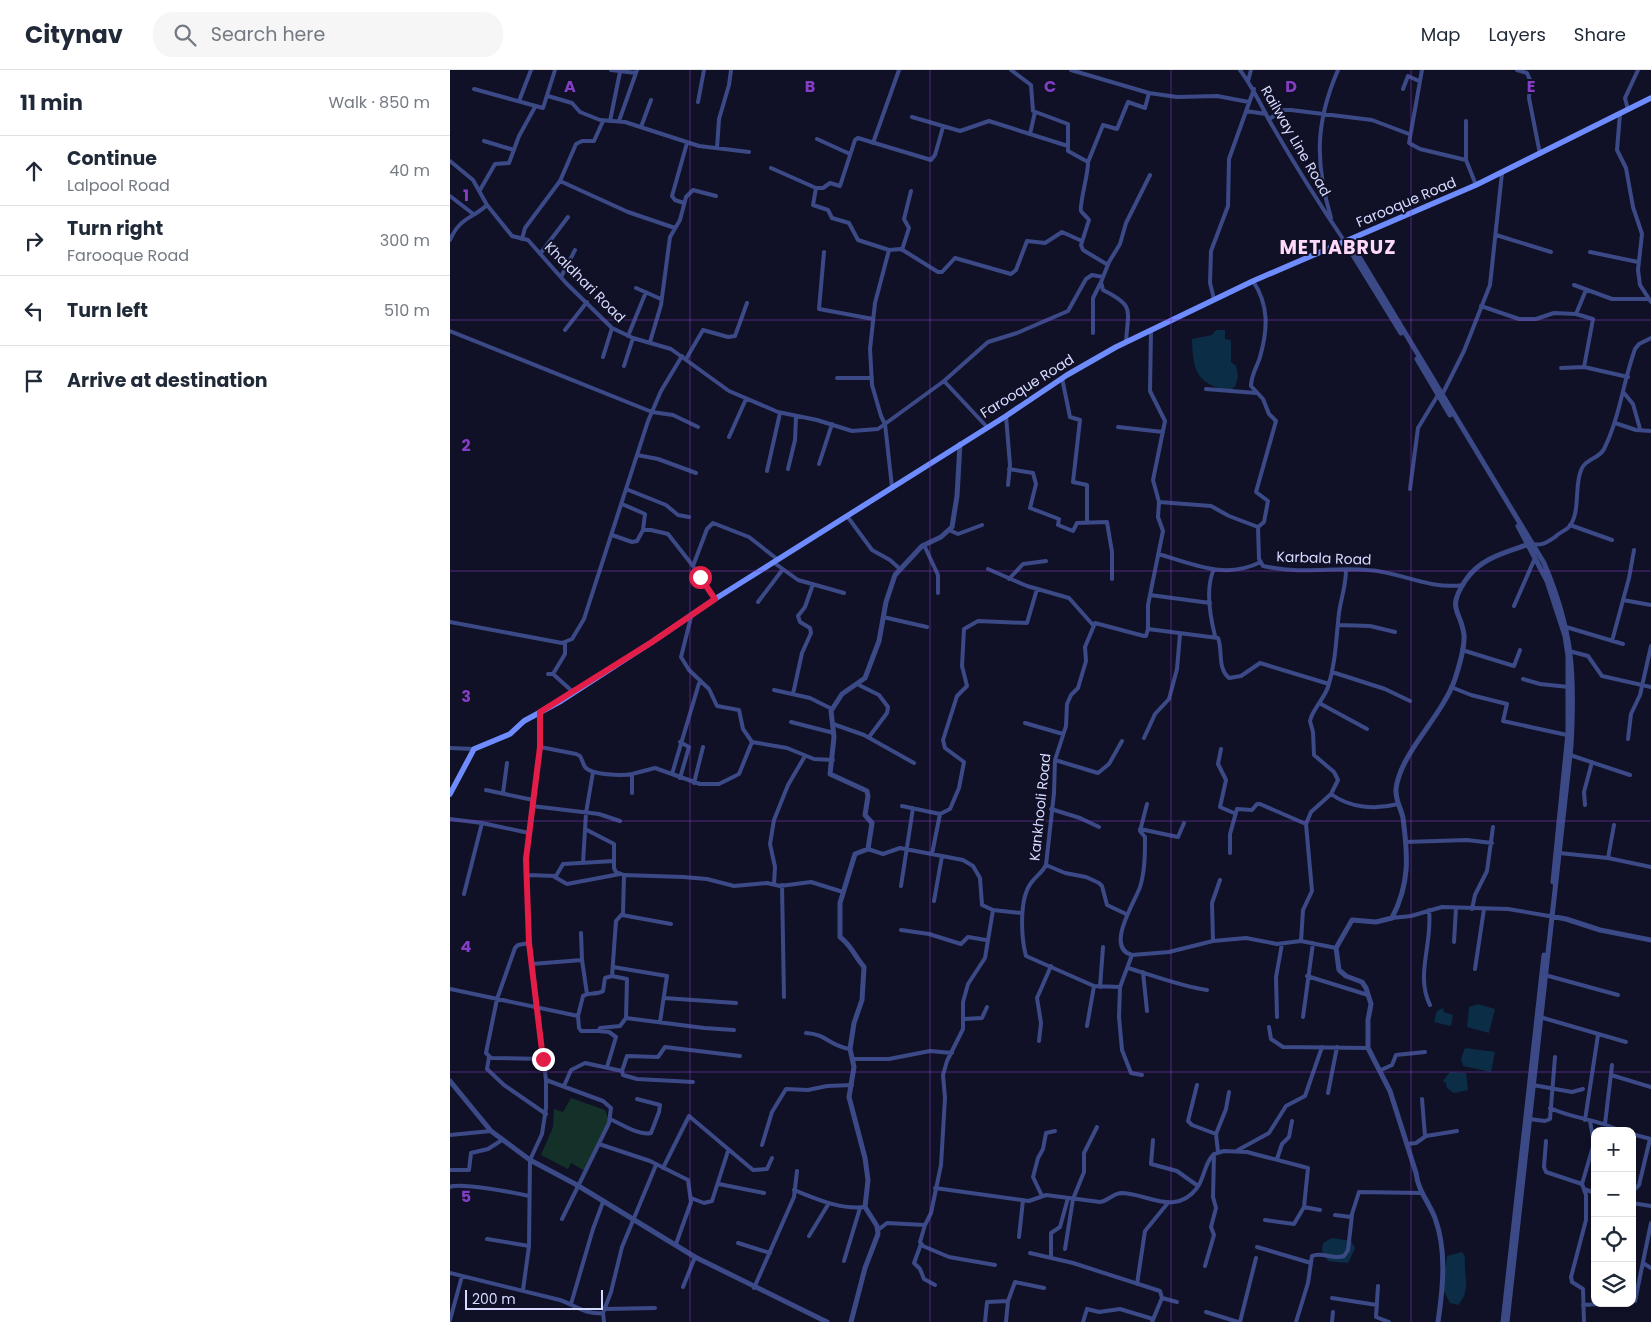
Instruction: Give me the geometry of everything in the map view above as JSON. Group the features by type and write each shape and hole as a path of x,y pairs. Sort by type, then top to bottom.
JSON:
{"main road":[{"name":"Farooque Road","path":"474,749 510,734 524,721 573,692 892,486 1006,416 1062,378 1126,342 1253,281 1502,173 1651,98"},
{"path":"450,794 474,749"}],"street":[{"path":"519,101 531,70"},
{"path":"474,90 543,108 555,70"},
{"path":"611,70 637,72 619,121"},
{"path":"698,102 704,70"},
{"path":"717,148 719,119 730,85 731,70"},
{"path":"873,143 898,70"},
{"path":"1011,70 1031,84 1034,112 1030,134"},
{"path":"1074,70 1149,92 1178,98 1217,96 1249,102"},
{"name":"Railway Line Road","path":"1240,70 1254,89 1266,114 1332,223 1347,241"},
{"path":"1248,81 1251,70"},
{"name":"Railway Line Road","path":"1332,223 1321,178 1319,144 1323,114 1338,70"},
{"path":"1422,70 1409,134 1411,145 1466,160"},
{"path":"1516,70 1527,73 1530,80 1530,106 1540,154"},
{"path":"1628,110 1625,98 1638,70"},
{"path":"610,121 620,72"},
{"path":"1403,89 1408,76 1419,81"},
{"path":"1214,299 1210,283 1211,251 1228,206 1229,160 1254,89"},
{"path":"1108,265 1083,250 1082,241 1089,220 1081,212 1080,206 1086,186 1088,162 1104,125 1117,129 1128,102 1145,108 1149,92"},
{"path":"548,96 572,103 582,113 603,121 619,121 687,143 749,152"},
{"path":"641,127 650,100"},
{"path":"480,190 495,164 507,164 535,107"},
{"path":"1269,119 1284,110 1323,114 1372,120 1409,134"},
{"path":"1246,111 1266,114"},
{"path":"1034,112 1068,124 1068,151 1088,162"},
{"path":"1620,114 1617,146 1626,168 1632,207 1642,234 1638,262 1640,285 1650,301"},
{"path":"912,117 943,127 965,131 989,122 1068,146"},
{"path":"522,239 525,228 560,181 576,144 582,141 594,141 603,121"},
{"path":"1466,121 1466,160 1476,185"},
{"path":"771,168 816,188 823,188 830,183 840,186 855,140 858,138 931,160 936,155 943,127"},
{"path":"818,139 850,154"},
{"path":"484,141 514,150"},
{"path":"684,203 675,200 672,196 687,143"},
{"name":"Khaldhari Road","path":"450,161 473,180 487,205 512,236 528,240 561,278 612,328 682,356 718,384 746,400 780,413 832,424 852,431 878,429 944,381 988,342 1017,333 1068,311 1086,279 1092,275 1103,277"},
{"path":"1410,489 1418,428 1440,396 1464,351 1490,284 1502,173"},
{"path":"1093,333 1093,298 1150,175"},
{"path":"560,181 628,212 675,228"},
{"path":"816,188 813,205 828,210 832,218 848,223 858,240 889,250 902,250 922,260 938,272 942,272 948,263 955,258 1010,274 1016,270 1027,241 1045,243 1062,232 1082,241"},
{"path":"650,342 661,298 667,251 675,228 682,216 684,203 690,191 716,196"},
{"path":"902,250 909,228 904,219 912,191"},
{"path":"450,196 472,214"},
{"path":"450,240 456,228 472,214 480,212 487,205"},
{"path":"540,254 568,216"},
{"path":"1496,235 1551,252"},
{"path":"1347,241 1549,575 1566,627 1574,683 1570,755 1550,916 1505,1322"},
{"path":"561,278 575,250"},
{"path":"889,250 874,303 870,349 872,378 880,413 885,424 892,486"},
{"path":"824,252 819,309 873,319"},
{"path":"1590,252 1638,262"},
{"name":"Karbala Road","path":"1253,281 1264,301 1265,314 1260,357 1254,366 1251,389 1263,399 1269,414 1276,421 1256,492 1268,501 1264,522 1258,527 1261,562 1268,567 1299,571 1370,570 1434,586 1463,585"},
{"path":"1101,282 1103,290 1121,298 1127,308 1126,342"},
{"path":"1574,285 1612,299 1650,301"},
{"path":"636,288 661,298"},
{"path":"1576,314 1586,290"},
{"path":"628,336 646,292"},
{"path":"565,330 587,302"},
{"path":"686,359 703,330 728,337 735,336 747,304"},
{"path":"1482,306 1519,319 1536,319 1554,313 1576,314 1593,319 1584,366"},
{"path":"603,357 612,328"},
{"path":"988,569 1009,579 1069,598 1093,625 1097,623 1120,632 1146,636 1150,595 1163,531 1158,517 1159,502 1153,480 1163,432 1164,414 1150,392 1151,330"},
{"path":"450,331 652,412 673,415 698,427"},
{"path":"624,366 633,338"},
{"path":"1392,918 1407,877 1403,818 1398,804 1396,789 1404,762 1432,723 1451,687 1462,650 1464,633 1455,604 1463,585 1481,563 1495,555 1531,544 1541,546 1570,525 1576,506 1577,485 1582,468 1587,461 1602,453 1615,423 1636,346 1651,338"},
{"path":"450,622 565,643 572,639 579,631 652,412 661,391 682,356"},
{"path":"1561,368 1584,366 1628,377"},
{"path":"837,378 872,378"},
{"path":"1062,378 1070,418 1080,420 1073,482 1087,485 1087,523"},
{"path":"944,381 987,427"},
{"path":"1206,389 1256,393"},
{"path":"1624,393 1633,404 1640,430"},
{"path":"729,437 746,400"},
{"path":"766,471 780,413"},
{"path":"1006,416 1008,485"},
{"path":"788,469 795,440 796,417"},
{"path":"1615,423 1651,431"},
{"path":"819,464 832,424"},
{"path":"1118,427 1163,432"},
{"path":"868,849 872,823 865,815 867,793 864,789 833,778 830,774 833,760 834,733 832,709 842,694 865,678 872,663 892,583 900,570 924,546 949,530 953,520 957,496 960,444"},
{"path":"637,455 658,459 696,473"},
{"path":"1009,469 1033,473 1036,484 1030,508 1059,519 1058,525 1072,531 1077,523 1107,522 1112,552 1112,578"},
{"path":"626,489 666,505 678,515 689,518"},
{"path":"1159,502 1211,506 1229,516 1258,527"},
{"path":"612,535 635,542 643,530 645,514 622,504"},
{"path":"847,516 872,550 890,560 900,570"},
{"path":"693,566 708,529 713,523 749,537 783,569 798,580 844,593"},
{"path":"949,530 958,534 982,525"},
{"path":"1570,525 1612,540"},
{"path":"643,530 668,534 693,566 715,599"},
{"path":"1505,1322 1545,975 1567,735 1569,687 1569,651 1559,615 1531,544"},
{"path":"924,546 938,575 938,593"},
{"path":"1612,641 1634,550"},
{"path":"1158,554 1214,569 1241,570 1261,562"},
{"path":"1514,606 1535,558"},
{"path":"1009,579 1023,564 1046,561"},
{"path":"758,602 783,569"},
{"path":"1214,569 1210,583 1210,604 1215,636 1219,641 1220,656 1226,675 1229,678 1241,676 1260,663 1329,684"},
{"path":"1301,941 1303,910 1312,891 1306,824 1311,812 1332,794 1338,783 1337,776 1316,758 1313,749 1313,732 1310,721 1329,684 1332,672 1346,589 1346,570"},
{"path":"793,694 802,653 811,633 810,628 800,622 798,616 805,607 813,584"},
{"path":"902,806 940,814 950,809 953,805 964,762 945,748 942,740 957,696 968,686 962,666 964,629 978,621 1027,623 1038,589"},
{"path":"1150,595 1210,604"},
{"path":"1623,600 1651,605"},
{"path":"691,615 682,657 689,670 709,689 718,706 739,710 743,729 752,742 787,748 804,756 833,760"},
{"path":"883,617 927,627"},
{"name":"Kankhooli Road","path":"1021,913 1030,884 1046,865 1055,760 1066,720 1067,704 1071,695 1078,688 1086,662 1085,647 1093,625"},
{"path":"1339,625 1370,626 1395,632"},
{"path":"1566,627 1623,644"},
{"path":"1148,629 1180,634 1215,636"},
{"path":"1144,738 1155,714 1169,699 1177,670 1180,634"},
{"path":"565,643 565,654 550,674 573,692"},
{"path":"1628,739 1631,714 1640,695 1651,646"},
{"path":"1462,650 1514,666 1520,650"},
{"path":"1569,651 1588,656 1602,676 1651,687"},
{"path":"1332,672 1385,689 1410,701"},
{"path":"1523,679 1540,684 1569,687"},
{"path":"672,774 700,680"},
{"path":"857,684 879,695 888,706 887,712 869,737"},
{"path":"1451,687 1471,695 1508,704 1502,722 1567,735"},
{"path":"774,690 810,698 832,709"},
{"path":"1320,704 1367,729"},
{"path":"523,1290 529,1246 530,1160 542,1134 546,1114 546,1080 529,943 526,859 540,747 540,712"},
{"path":"791,722 834,733"},
{"path":"1025,723 1063,734"},
{"path":"833,724 869,737 889,751 914,763"},
{"path":"1055,760 1098,773 1109,764 1122,741"},
{"path":"680,742 689,747 680,778"},
{"path":"540,747 576,754 580,756 585,768 593,772 618,775 632,774 655,768 705,786 719,784 739,774 752,742"},
{"name":"Farooque Road","path":"450,747 474,749"},
{"path":"694,783 703,747"},
{"path":"1221,749 1218,764 1226,780 1220,807 1234,813"},
{"path":"1570,755 1630,775"},
{"path":"774,884 775,867 770,844 774,820 788,785 804,756"},
{"path":"1584,805 1584,792 1592,762"},
{"path":"503,793 506,763"},
{"path":"583,863 586,813 593,772"},
{"path":"632,774 632,793"},
{"path":"486,790 533,800"},
{"path":"1332,794 1343,802 1360,806 1398,804"},
{"path":"1147,804 1140,829 1145,837 1142,880 1126,914 1122,942 1125,951 1132,955 1177,951 1213,941 1246,938 1282,944 1301,941 1336,948"},
{"path":"1230,853 1230,834 1234,813 1237,808 1252,810 1257,804 1260,804 1306,824"},
{"path":"532,806 599,814 620,820"},
{"path":"901,886 913,808"},
{"path":"1051,809 1080,818 1099,827"},
{"path":"932,854 940,814"},
{"path":"450,819 482,823 528,833"},
{"path":"464,894 482,823"},
{"path":"1140,829 1176,837 1184,823"},
{"path":"1608,858 1614,825"},
{"path":"1472,909 1475,895 1486,874 1493,827"},
{"path":"585,829 614,844 616,872 623,874"},
{"path":"1405,842 1467,840 1492,843"},
{"path":"844,1261 863,1207 868,1173 862,1142 849,1097 852,1085 850,1049 854,1022 862,1000 864,966 858,961 853,949 840,937 840,903 855,854 868,849 883,854 897,848 963,860 973,866 982,882 981,903 993,910 1021,913 1026,956 1094,986 1120,987"},
{"path":"1559,852 1608,858 1651,867"},
{"path":"934,901 942,856"},
{"path":"527,876 558,875 563,864 614,861"},
{"path":"1046,865 1065,873 1095,880 1102,886 1107,905 1126,914"},
{"path":"612,976 616,921 622,915 623,874"},
{"path":"553,876 567,884 623,874 683,876 707,879 734,886 811,882 843,892"},
{"path":"1213,941 1212,903 1220,880"},
{"path":"782,885 784,997"},
{"path":"1438,1322 1442,1296 1442,1243 1435,1219 1421,1193 1390,1091 1368,1048 1368,1020 1371,1004 1362,982 1346,976 1339,970 1336,948 1352,920 1376,922 1411,916 1442,907 1508,909 1566,919 1600,930 1651,940"},
{"path":"1454,942 1456,908"},
{"path":"1474,969 1484,909"},
{"path":"935,1285 922,1277 921,1270 914,1263 925,1225 931,1213 942,1156 945,1098 943,1075 961,1036 965,993 972,975 985,958 986,940 993,910"},
{"path":"1429,910 1431,928 1423,979 1426,997 1430,1005"},
{"path":"622,915 671,924"},
{"path":"901,930 937,936 961,944 970,936 986,940"},
{"path":"581,933 582,960 587,994"},
{"path":"529,943 516,946 497,999 486,1053 489,1057 487,1069 495,1078 546,1114"},
{"path":"1303,1016 1313,943"},
{"path":"1277,1018 1276,987 1282,944"},
{"path":"1100,987 1103,947"},
{"path":"1132,955 1120,987 1119,1018 1122,1050 1131,1072 1142,1075"},
{"path":"532,964 582,960"},
{"path":"1039,1041 1041,1027 1037,998 1051,966"},
{"path":"613,967 666,975 667,980 660,1022"},
{"path":"1128,968 1182,986 1207,990"},
{"path":"1143,972 1147,1011"},
{"path":"1545,975 1618,995"},
{"path":"598,1031 600,1028 620,1026 626,1018 627,979 612,976 605,978 603,991 587,994 582,999 578,1016 580,1030 609,1032 616,1038 607,1068"},
{"path":"1307,976 1368,996"},
{"path":"1086,1026 1094,986"},
{"path":"450,989 578,1016"},
{"path":"664,998 736,1003"},
{"path":"964,1019 982,1018 987,1007"},
{"path":"1540,1017 1626,1042"},
{"path":"626,1018 734,1030"},
{"path":"1269,1027 1271,1040 1280,1046 1368,1048"},
{"path":"806,1033 823,1035 835,1046 850,1049"},
{"path":"1585,1120 1598,1035"},
{"path":"622,1071 627,1056 658,1057 666,1047 740,1056"},
{"path":"1236,1151 1269,1133 1286,1106 1305,1096 1322,1047"},
{"path":"1328,1092 1337,1047"},
{"path":"852,1059 889,1059 930,1051 952,1053"},
{"path":"1380,1070 1392,1065 1396,1055 1425,1052"},
{"path":"489,1057 543,1059"},
{"path":"1529,1118 1545,1121 1550,1119 1555,1057"},
{"path":"564,1086 571,1070 579,1064 594,1064 622,1071 623,1075 637,1079 693,1082"},
{"path":"1605,1124 1612,1065"},
{"path":"1611,1075 1651,1087"},
{"path":"546,1080 609,1105 610,1119 562,1219"},
{"path":"450,1081 452,1089 491,1131 530,1160 577,1185 695,1257 754,1288 827,1322"},
{"path":"762,1145 772,1112 786,1089 808,1090 827,1086 852,1085"},
{"path":"1197,1085 1188,1121 1192,1125 1216,1134"},
{"path":"1533,1085 1572,1092 1583,1089"},
{"path":"1206,1266 1214,1235 1211,1227 1216,1208 1213,1197 1216,1134 1226,1109 1229,1092"},
{"path":"610,1119 640,1132 651,1133 660,1112 660,1105 638,1099"},
{"path":"1422,1099 1425,1136"},
{"path":"1550,1108 1611,1127"},
{"path":"663,1168 689,1116 728,1151 753,1170 767,1169 772,1158"},
{"path":"1277,1159 1282,1144 1289,1137 1292,1120"},
{"path":"1584,1322 1584,1289 1572,1282 1571,1276 1586,1220 1583,1187 1594,1146 1590,1121"},
{"path":"1051,1258 1051,1232 1060,1227 1071,1198 1084,1172 1084,1153 1097,1127"},
{"path":"450,1135 491,1131"},
{"path":"1042,1196 1033,1177 1046,1134 1055,1131"},
{"path":"1407,1144 1416,1142 1425,1136 1456,1132"},
{"path":"1636,1135 1651,1139 1639,1185 1636,1188"},
{"path":"450,1170 469,1170 471,1153 488,1149 502,1140"},
{"path":"1153,1140 1151,1164 1176,1171 1198,1186"},
{"path":"1546,1141 1544,1167 1546,1172 1591,1191"},
{"path":"599,1144 656,1165 688,1180 691,1198 676,1244"},
{"path":"691,1198 704,1203 712,1202 728,1151"},
{"path":"1137,1284 1145,1232 1168,1204 1186,1196 1198,1186 1207,1163 1216,1153 1236,1151 1277,1159 1306,1167 1309,1170 1304,1208 1294,1224 1265,1220"},
{"path":"604,1321 604,1311 622,1247 656,1165"},
{"path":"754,1288 770,1254 783,1218 794,1197 797,1171"},
{"path":"719,1184 764,1193"},
{"path":"450,1187 453,1185 529,1196"},
{"path":"935,1188 1034,1201 1042,1196 1052,1195 1106,1202 1114,1195 1127,1194 1168,1204"},
{"path":"794,1190 829,1203 863,1207"},
{"path":"1296,1322 1308,1283 1314,1254 1338,1258 1346,1254 1352,1214 1359,1192 1421,1193"},
{"path":"1065,1250 1071,1198"},
{"path":"1018,1238 1023,1200"},
{"path":"571,1304 592,1229 603,1202"},
{"path":"809,1236 829,1203"},
{"path":"1636,1204 1651,1206"},
{"path":"863,1207 878,1230"},
{"path":"1304,1208 1320,1210"},
{"path":"1335,1214 1348,1217 1352,1214"},
{"path":"851,1322 878,1230 887,1223 925,1225"},
{"path":"1636,1293 1651,1223"},
{"path":"487,1239 529,1246"},
{"path":"738,1242 770,1254"},
{"path":"921,1244 949,1257 995,1265"},
{"path":"1258,1247 1311,1263"},
{"path":"1030,1253 1160,1291 1162,1298 1152,1320 1120,1309 1099,1312 1087,1310 1083,1322"},
{"path":"683,1287 695,1257"},
{"path":"1206,1312 1239,1322 1256,1258"},
{"path":"1643,1263 1651,1268"},
{"path":"450,1273 523,1290 571,1304 582,1312 656,1308"},
{"path":"450,1320 462,1276"},
{"path":"1006,1322 1008,1301 1015,1282 1044,1288"},
{"path":"1378,1286 1376,1320 1390,1322"},
{"path":"1162,1298 1177,1302"},
{"path":"1332,1298 1377,1305"},
{"path":"985,1322 988,1302 1008,1301"},
{"path":"1584,1305 1591,1305"},
{"path":"1332,1322 1333,1312"}],"green space":[{"path":"571,1098 605,1110 609,1121 585,1171 571,1163 568,1169 541,1155 553,1127 554,1109 563,1112"}],"water":[{"path":"1216,330 1225,330 1225,339 1231,340 1231,362 1236,366 1238,376 1235,387 1227,391 1209,384 1198,374 1195,367 1192,339 1212,335"},
{"path":"1478,1004 1495,1009 1489,1033 1467,1027 1469,1007"},
{"path":"1443,1008 1444,1012 1453,1015 1451,1026 1434,1022 1437,1011"},
{"path":"1465,1048 1495,1052 1491,1072 1463,1066 1461,1059"},
{"path":"1450,1072 1466,1073 1468,1090 1454,1093 1447,1088 1446,1083 1443,1081"},
{"path":"1332,1238 1351,1241 1355,1248 1348,1263 1328,1261 1322,1251 1323,1243"},
{"path":"1462,1252 1465,1256 1466,1288 1465,1294 1458,1305 1450,1303 1443,1289 1447,1256"}],"district":[{"name":"METIABRUZ","path":"1338,247"}],"route":[{"path":"543,1059 529,943 526,859 527,838 540,747 540,712 652,642 715,599 700,577"}]}
